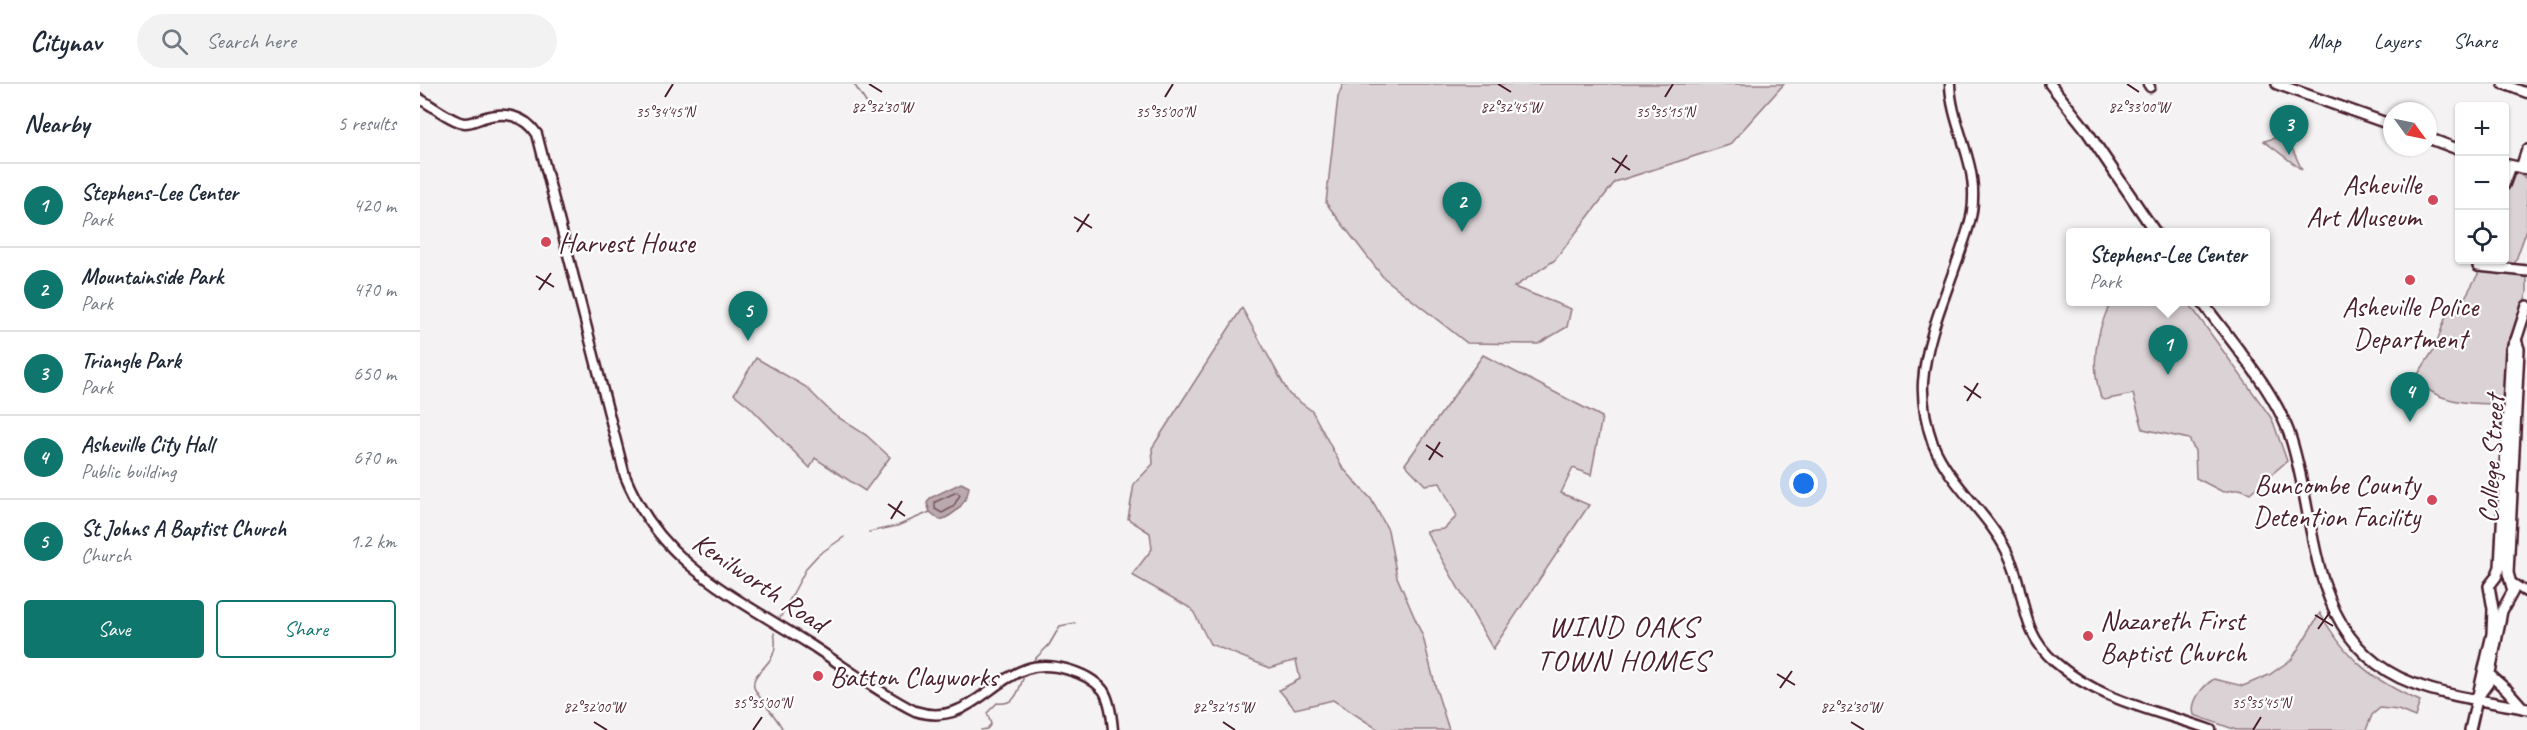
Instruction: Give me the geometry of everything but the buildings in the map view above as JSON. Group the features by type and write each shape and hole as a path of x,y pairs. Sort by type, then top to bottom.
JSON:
{"main road":[{"path":"2050,84 2084,127 2152,228"},
{"path":"2277,84 2383,122"},
{"path":"2437,141 2455,148"},
{"path":"2516,167 2527,150"},
{"path":"2485,264 2527,271"},
{"path":"2205,306 2262,384 2284,421 2296,457 2323,588 2340,622 2367,656 2391,674 2427,688 2525,709"},
{"name":"College Street","path":"2496,577 2500,567 2506,515 2512,408 2511,349 2527,306"},
{"name":"College Street","path":"2506,515 2508,573 2511,581"},
{"path":"2470,730 2476,699 2492,633 2492,597 2489,586 2496,577 2502,576 2511,581 2509,598 2502,611 2488,683 2476,699"},
{"path":"2492,597 2497,601 2509,598"},
{"path":"2490,675 2525,709"}],"street":[{"path":"1950,84 1955,113 1971,169 1973,199 1969,225 1926,363 1923,401 1926,422 1933,444 1947,471 2000,538 2018,579 2031,632 2046,654 2070,674 2102,694 2211,730"},
{"path":"2504,84 2527,93"},
{"name":"Kenilworth Road","path":"420,99 461,123 470,123 493,115 506,115 528,123 537,134 625,476 636,504 645,518 683,560 719,588 915,711 936,714 956,712 1018,673 1040,666 1074,672 1100,688 1107,700 1113,730"},
{"path":"2511,581 2527,592"},
{"path":"2509,598 2527,592"}],"shaded area":[{"path":"1343,84 1784,84 1729,145 1615,182 1555,260 1514,287 1571,309 1567,327 1538,344 1467,343 1383,277 1326,203 1338,97"},
{"path":"2286,135 2302,170 2264,141"},
{"path":"2516,172 2527,179 2527,229 2511,274 2527,276 2527,293 2507,350 2505,403 2468,403 2442,397 2423,384 2418,374 2435,348 2447,313 2455,315 2484,264 2509,264 2510,178"},
{"path":"2109,306 2191,306 2272,419 2287,461 2250,493 2240,489 2223,492 2196,478 2195,451 2189,439 2143,429 2133,394 2104,400 2101,398 2095,361 2098,337"},
{"path":"1242,308 1289,394 1312,411 1342,467 1371,499 1388,530 1397,577 1423,637 1449,730 1379,730 1333,700 1295,709 1279,690 1300,679 1296,660 1270,668 1210,644 1192,609 1132,575 1152,549 1150,533 1128,519 1134,484 1153,464 1152,448"},
{"path":"1483,355 1602,417 1591,475 1573,468 1561,493 1589,505 1493,649 1426,531 1444,529 1457,516 1440,483 1425,485 1405,464"},
{"path":"756,358 806,387 833,414 866,435 890,457 865,491 815,458 810,468 749,406 734,394"},
{"path":"2320,613 2350,656 2388,685 2420,701 2415,717 2398,710 2380,708 2372,715 2366,730 2236,730 2194,715 2194,704 2198,694 2214,679 2243,686 2269,675 2292,659"}],"water":[{"path":"961,483 969,487 966,498 955,512 940,520 930,512 927,503 930,498"}],"waterway":[{"path":"854,84 871,110"},
{"path":"869,532 897,526 930,512"},
{"path":"780,618 807,567 818,555 844,537"},
{"path":"1034,660 1049,645 1060,626 1075,623"},
{"path":"774,633 774,653 754,681 754,687 783,730"},
{"path":"981,730 987,729 991,724 987,713 997,703 1012,700 1024,676"}],"place":[{"name":"Triangle Park","path":"2289,155"},
{"name":"Asheville Art Museum","path":"2433,200"},
{"name":"Mountainside Park","path":"1462,232"},
{"name":"Harvest House","path":"546,242"},
{"name":"Asheville Police Department","path":"2410,280"},
{"name":"St Johns A Baptist Church","path":"748,341"},
{"name":"Stephens-Lee Center","path":"2168,375"},
{"name":"Asheville City Hall","path":"2410,422"},
{"name":"Buncombe County Detention Facility","path":"2432,500"},
{"name":"Nazareth First Baptist Church","path":"2088,636"},
{"name":"Batton Clayworks","path":"818,676"}],"district":[{"name":"WIND OAKS TOWN HOMES","path":"1623,643"}]}
